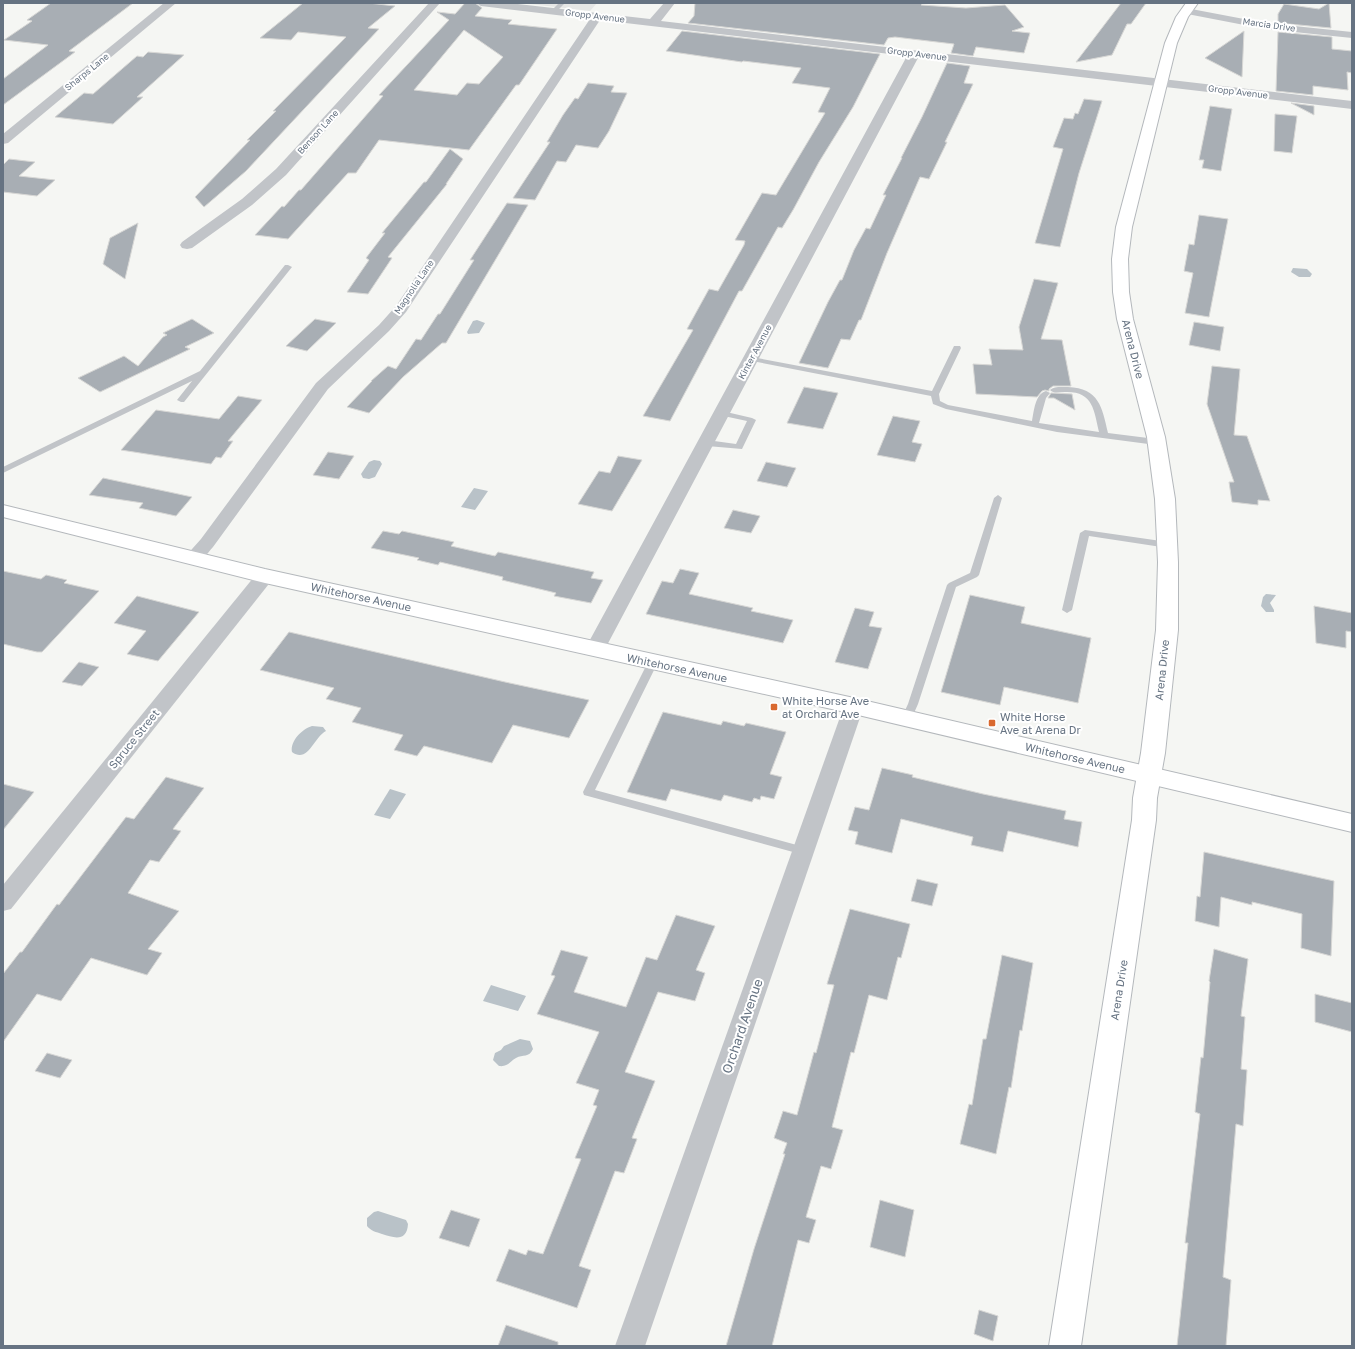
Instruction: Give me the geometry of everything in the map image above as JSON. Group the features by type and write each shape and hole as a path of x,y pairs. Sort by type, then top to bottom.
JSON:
{"main road":[{"name":"Arena Drive","path":"1065,1346 1144,820 1145,798 1150,775 1167,630 1168,545 1165,499 1156,442 1125,319 1121,292 1120,258 1124,227 1171,43 1189,7"},
{"name":"Whitehorse Avenue","path":"3,511 265,576 854,706 1352,823"}],"street":[{"name":"Sharps Lane","path":"3,140 171,3"},
{"name":"Benson Lane","path":"187,245 252,198 281,172 435,3"},
{"name":"Gropp Avenue","path":"481,3 558,7 597,17 1352,105"},
{"path":"653,23 670,3"},
{"name":"Marcia Drive","path":"1189,7 1265,26 1352,35"},
{"name":"Magnolia Lane","path":"193,558 207,543 322,386 384,328 401,309 597,17"},
{"name":"Kinter Avenue","path":"595,649 914,54"},
{"name":"Spruce Street","path":"3,902 265,576"},
{"name":"Orchard Avenue","path":"630,1346 854,706"}],"lane":[{"path":"181,400 288,267"},
{"path":"957,348 935,394 936,402 946,407 1035,424 1156,442"},
{"path":"752,358 935,394"},
{"path":"3,470 204,372"},
{"path":"1035,424 1042,397 1050,392 1067,389 1085,392 1093,400 1098,408 1104,435"},
{"path":"707,442 739,447 752,420 722,413"},
{"path":"906,719 913,704 952,586 974,575 998,498"},
{"path":"1067,610 1084,534 1168,545"},
{"path":"653,662 588,792 804,851"}],"shaded area":[{"path":"522,3 597,3 590,11"},
{"path":"1293,268 1307,269 1312,274 1310,277 1299,277 1291,272"},
{"path":"477,320 485,323 479,333 468,334 467,332 473,321"},
{"path":"374,460 380,461 382,464 375,477 369,479 363,478 361,474 369,462"},
{"path":"474,488 488,491 475,510 461,507"},
{"path":"1266,594 1276,595 1270,603 1274,612 1266,612 1261,606 1263,597"},
{"path":"312,726 323,727 326,731 318,738 307,752 302,755 298,755 292,752 293,744 298,736 304,730"},
{"path":"390,789 406,794 390,819 374,815"},
{"path":"491,985 526,996 518,1011 483,1001"},
{"path":"520,1039 530,1041 533,1049 530,1054 516,1058 504,1066 499,1066 493,1060 495,1053 501,1050 504,1046"},
{"path":"378,1211 406,1220 408,1224 405,1234 395,1237 378,1233 370,1229 367,1226 367,1218 374,1212"}],"building":[{"path":"51,3 133,3 69,51 75,52 3,105 3,79 48,45 4,40 32,21 27,20"},
{"path":"303,3 368,3 395,6 368,28 379,29 246,171 204,207 195,197 250,140 247,140 276,111 273,111 346,37 298,32 291,40 260,38"},
{"path":"465,3 475,3 482,8 475,16 512,20 508,24 557,29 519,85 516,85 469,150 379,140 356,173 348,173 288,239 255,235 282,206 284,207 299,190 301,190 383,96 379,95 449,20 437,12 455,14","holes":["464,30 503,57 479,84 467,83 457,95 414,90"]},
{"path":"695,3 923,3 921,5 966,8 1005,5 1024,27 1012,31 1030,33 1024,53 976,47 973,56 951,53 954,44 895,37 888,38 884,45 688,23 694,16"},
{"path":"1121,3 1146,3 1131,24 1127,24 1112,55 1076,62"},
{"path":"1329,3 1331,28 1278,23 1278,14 1284,4 1319,9"},
{"path":"682,31 880,54 853,107 819,162 793,210 782,228 778,227 742,291 739,291 670,421 643,416 693,330 687,329 709,289 718,291 744,245 745,241 735,240 762,193 776,195 825,113 818,112 830,88 792,83 801,68 742,62 666,51"},
{"path":"1244,31 1242,77 1205,58"},
{"path":"1278,32 1332,37 1332,49 1352,51 1352,73 1347,72 1348,90 1313,86 1313,95 1276,91"},
{"path":"148,52 184,55 137,97 143,97 113,124 55,117 84,93 93,94 137,56 143,57"},
{"path":"947,63 970,66 964,83 973,84 929,179 920,177 887,253 861,320 859,320 850,340 841,339 828,368 799,363 828,302 840,280 842,280 854,250 866,228 870,229 886,195 883,195"},
{"path":"588,83 614,86 611,92 627,93 609,131 598,148 576,145 566,162 557,161 535,200 513,198 550,142 547,142 563,115 575,98 578,99"},
{"path":"1084,99 1102,101 1079,173 1060,247 1035,243 1063,149 1053,147 1064,118 1073,119 1075,113 1078,114"},
{"path":"1291,103 1314,106 1314,115"},
{"path":"1210,106 1232,109 1221,171 1202,168 1204,160 1199,160"},
{"path":"1275,114 1297,116 1292,153 1274,151"},
{"path":"450,149 463,159 447,184 388,257 392,258 368,294 347,292 369,260 366,258 385,233 382,233 424,182 426,182"},
{"path":"9,159 35,162 19,176 55,180 37,196 3,192 3,165"},
{"path":"507,203 528,205 446,343 442,343 403,377 369,413 347,407 371,381 388,366 396,369 416,339 421,340 438,314 440,314 474,260 470,260"},
{"path":"1199,215 1228,219 1209,317 1185,313 1193,273 1184,271 1189,244 1194,245"},
{"path":"138,223 125,279 103,264 110,238"},
{"path":"1034,279 1058,283 1041,339 1062,340 1071,386 1053,386 1049,389 1049,391 1042,391 1037,397 976,394 973,364 992,365 989,349 1023,350 1019,327"},
{"path":"192,319 214,333 185,347 190,349 100,392 78,378 124,356 138,366 163,337 167,335 163,333"},
{"path":"315,319 336,323 307,351 286,346"},
{"path":"1194,322 1224,327 1220,351 1189,345"},
{"path":"1212,366 1240,369 1234,435 1247,436 1270,501 1258,500 1258,505 1232,502 1229,482 1234,482 1207,404"},
{"path":"804,387 838,393 823,429 787,423"},
{"path":"1051,393 1072,394 1075,410 1054,398 1048,398"},
{"path":"238,396 262,400 228,441 233,441 221,458 216,457 211,464 121,450 156,410 219,419"},
{"path":"893,416 920,421 912,442 922,444 915,462 877,455"},
{"path":"328,452 354,456 339,479 313,475"},
{"path":"618,456 642,460 612,511 578,504 599,471 610,473"},
{"path":"766,462 796,468 787,487 757,481"},
{"path":"103,478 192,497 176,516 139,508 143,503 89,495"},
{"path":"733,510 760,516 751,533 724,528"},
{"path":"383,531 399,534 402,531 454,542 451,546 495,556 498,552 594,572 591,578 603,580 591,603 554,596 556,593 502,580 503,577 440,562 438,565 417,560 419,558 371,548"},
{"path":"680,569 699,573 689,594 753,608 751,611 793,620 783,643 646,614 662,581 673,583"},
{"path":"3,571 41,579 46,575 67,580 64,583 99,591 42,652 37,652 3,644"},
{"path":"970,595 1025,607 1021,623 1091,638 1078,703 1004,687 1000,705 941,692"},
{"path":"137,596 199,612 158,661 127,654 146,631 114,623"},
{"path":"1314,606 1352,613 1352,632 1346,631 1346,648 1316,643"},
{"path":"855,608 874,612 869,626 882,628 868,669 835,662"},
{"path":"289,632 589,700 569,738 513,725 492,763 424,746 417,756 394,750 403,735 352,722 361,708 326,699 334,688 260,670"},
{"path":"79,662 99,667 82,686 62,682"},
{"path":"663,712 721,725 723,721 744,726 746,723 786,732 770,774 782,777 774,799 761,796 760,800 754,798 752,802 724,795 721,801 671,789 666,801 627,792"},
{"path":"882,768 913,775 912,777 983,794 1066,811 1064,819 1082,822 1078,847 1008,831 1003,852 971,845 973,837 901,819 892,853 855,844 858,832 848,830 855,807 869,810"},
{"path":"166,777 204,788 173,829 181,831 159,862 150,860 128,893 179,911 148,949 162,953 147,975 91,958 61,1001 37,994 3,1042 3,974 20,952 22,952 57,904 59,905 126,817 134,819"},
{"path":"3,784 34,792 3,830"},
{"path":"1204,852 1334,881 1331,956 1301,948 1302,914 1252,902 1252,905 1221,897 1219,927 1195,921 1197,896 1200,897"},
{"path":"917,879 938,884 932,906 911,901"},
{"path":"850,909 910,924 901,958 898,957 887,1000 869,995 854,1053 851,1052 832,1127 843,1130 831,1169 821,1166 806,1217 816,1220 809,1243 798,1240 772,1346 726,1346 754,1249 785,1154 783,1154 787,1143 774,1138 783,1111 797,1115 814,1052 816,1053 834,985 827,984"},
{"path":"676,915 715,926 696,970 705,973 695,1001 658,992 625,1072 655,1081 632,1138 637,1139 624,1173 615,1171 579,1266 591,1270 577,1308 496,1281 509,1249 526,1255 528,1250 543,1254 581,1159 575,1158 597,1106 593,1105 599,1090 576,1083 599,1032 537,1014 555,976 551,975 561,950 588,957 574,992 626,1007 646,957 657,960"},
{"path":"1214,949 1248,959 1241,1016 1245,1017 1241,1069 1247,1070 1243,1126 1236,1124 1223,1277 1231,1280 1226,1346 1177,1346 1188,1243 1185,1243 1200,1114 1195,1112 1201,1057 1203,1058 1209,981"},
{"path":"1002,955 1033,963 1011,1088 1009,1087 996,1154 960,1144 969,1104 972,1105 983,1039 986,1039"},
{"path":"1315,994 1352,1003 1352,1032 1315,1022"},
{"path":"47,1053 72,1060 60,1078 35,1071"},
{"path":"880,1200 914,1210 905,1257 870,1247"},
{"path":"451,1210 480,1219 469,1247 439,1238"},
{"path":"979,1310 998,1316 993,1341 974,1334"},
{"path":"506,1325 558,1342 558,1346 498,1346"}],"place":[{"name":"White Horse Ave at Orchard Ave","path":"774,707"},
{"name":"White Horse Ave at Arena Dr","path":"992,723"}]}
